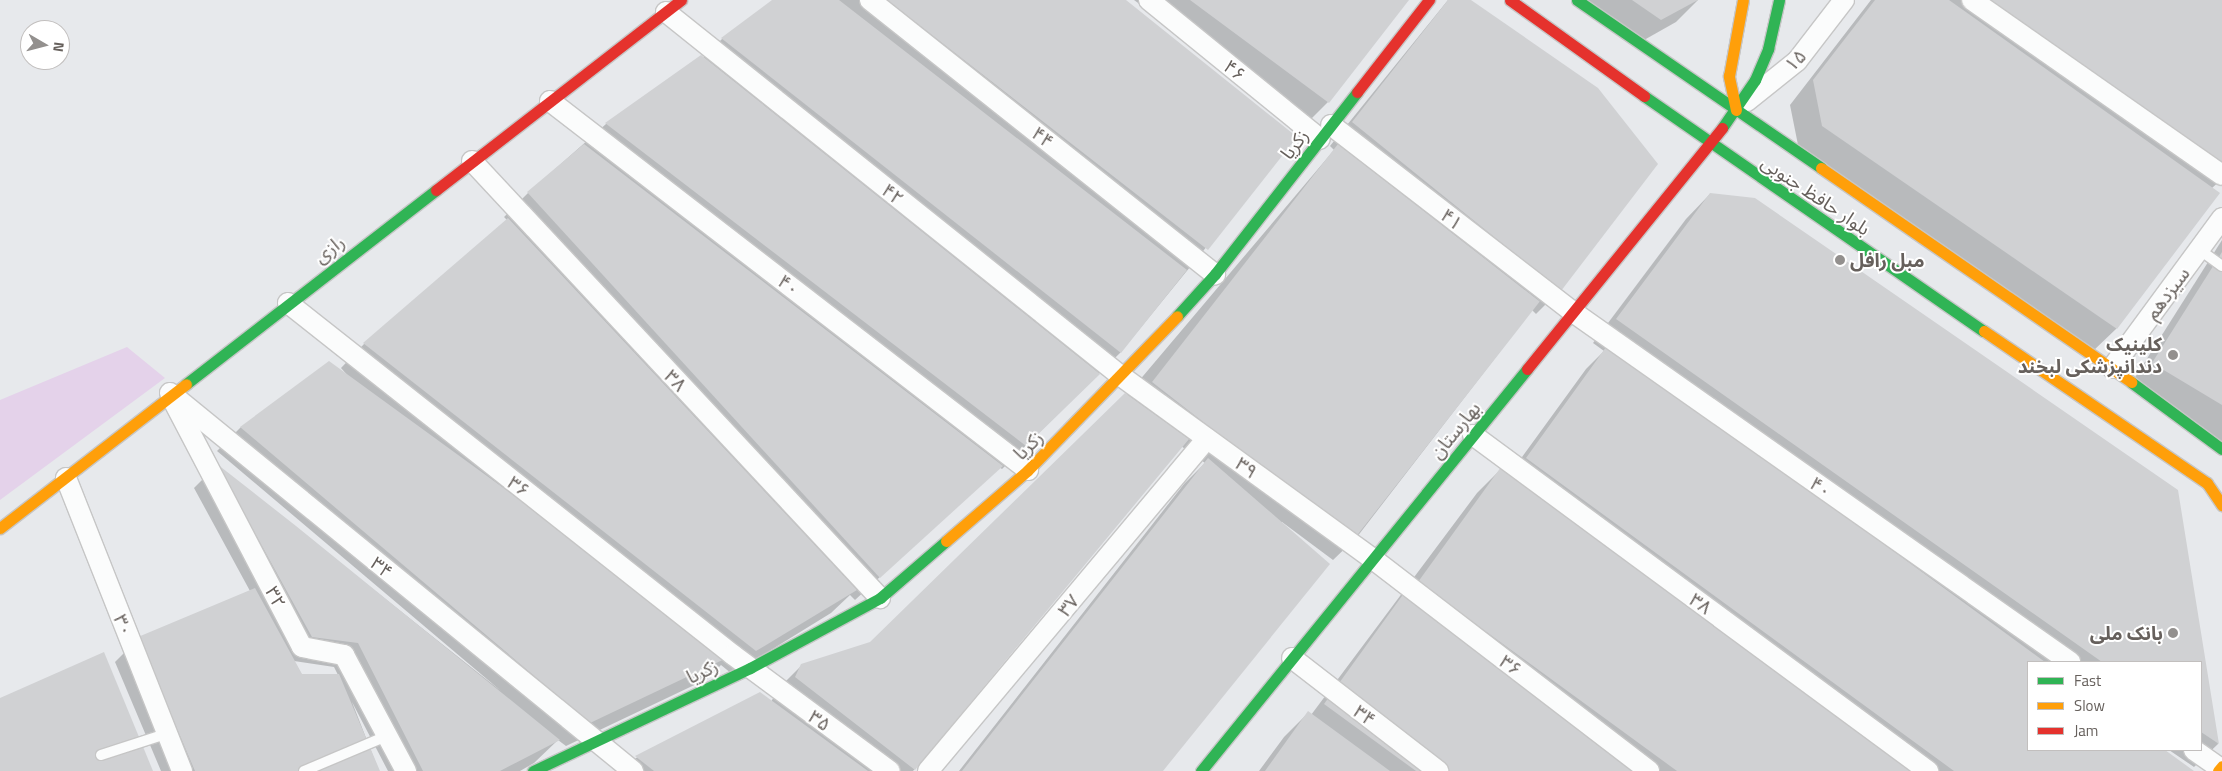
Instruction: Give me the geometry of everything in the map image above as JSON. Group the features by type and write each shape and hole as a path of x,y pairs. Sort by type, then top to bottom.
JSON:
{"main road":[{"name":"رازی","path":"0,528 66,478 170,393 681,0"},
{"name":"زکریا","path":"533,771 750,668 880,598 1028,470 1121,376 1215,274 1429,0"},
{"name":"بلوار حافظ جنوبی","path":"1510,0 1709,143 2207,483 2222,505"},
{"name":"بلوار حافظ جنوبی","path":"1577,0 2112,368 2222,449"},
{"path":"1736,110 1728,76 1743,0"},
{"name":"بهارستان","path":"1201,771 1736,110 1755,80 1768,49 1779,0"},
{"path":"1735,42 1768,49"}],"street":[{"name":"۴۴","path":"870,0 1215,274"},
{"name":"۴۶","path":"1149,0 1326,132"},
{"name":"۱۵","path":"1736,110 1797,61 1844,0"},
{"path":"1972,0 2222,175"},
{"name":"۴۲","path":"666,12 1121,376"},
{"name":"۴۰","path":"550,101 1028,470"},
{"name":"۴۱","path":"1326,132 1573,312"},
{"name":"۳۸","path":"472,161 880,598"},
{"name":"سیزدهم","path":"2112,368 2222,218"},
{"name":"۳۶","path":"288,303 750,668"},
{"name":"۴۰","path":"1573,312 2069,661"},
{"name":"۳۹","path":"1121,376 1373,559"},
{"name":"۳۲","path":"170,393 302,647 344,655 406,771"},
{"name":"۳۴","path":"170,393 633,771"},
{"name":"۳۸","path":"1473,435 1928,771"},
{"name":"۳۷","path":"928,771 1207,438"},
{"name":"۳۰","path":"66,478 182,771"},
{"name":"۳۶","path":"1373,559 1649,771"},
{"name":"۳۴","path":"1292,658 1438,771"},
{"name":"۳۵","path":"750,668 890,771"},
{"path":"2195,751 2220,768"}],"lane":[{"path":"2200,250 2222,266"},
{"path":"101,755 166,734"},
{"path":"304,771 387,736"}],"shaded area":[{"path":"127,347 165,378 0,500 0,400"}],"building":[{"path":"772,0 839,0 1187,270 1121,353 721,38"},
{"path":"887,0 1126,0 1297,137 1208,250"},
{"path":"1190,0 1409,0 1329,103"},
{"path":"1448,0 1471,0 1598,88 1658,164 1561,291 1352,122"},
{"path":"1632,0 1698,0 1661,20"},
{"path":"1875,0 1949,0 2220,193 2117,329 1822,126 1813,80"},
{"path":"1988,0 2222,0 2222,163"},
{"path":"701,55 1100,374 1026,446 605,123"},
{"path":"584,144 1003,466 880,578 527,192"},
{"path":"1338,144 1540,302 1354,540 1152,382"},
{"path":"1710,193 1755,198 2178,490 2219,744 2202,733 2202,661 2101,661 1616,319"},
{"path":"508,218 857,590 756,651 363,343"},
{"path":"2222,252 2222,405 2152,363"},
{"path":"1609,343 2044,661 2027,661 2027,751 2166,751 2194,771 1954,771 1526,458"},
{"path":"329,361 733,655 590,723 240,427"},
{"path":"1125,393 1189,439 915,770 795,677 801,664 870,642"},
{"path":"1208,458 1330,564 1163,771 962,771"},
{"path":"217,464 560,740 500,771 423,771 358,643 312,637"},
{"path":"1501,467 1916,771 1677,771 1418,582"},
{"path":"255,588 302,674 339,674 380,771 195,771 138,637"},
{"path":"1407,589 1655,771 1416,771 1324,704"},
{"path":"104,652 153,771 0,771 0,698"},
{"path":"760,692 868,771 654,771 635,756"},
{"path":"1308,711 1390,771 1265,771"}],"traffic: fast":[{"path":"1577,0 1821,168"},
{"path":"1722,128 1755,80 1768,49 1779,0"},
{"path":"1177,316 1215,274 1357,92"},
{"path":"1644,96 1984,331"},
{"path":"186,384 436,190"},
{"path":"1201,771 1527,369"},
{"path":"2131,382 2222,449"},
{"path":"533,771 750,668 880,598 946,541"}],"traffic: slow":[{"path":"1736,110 1729,76 1743,0"},
{"path":"1821,168 2131,382"},
{"path":"946,541 1028,470 1177,316"},
{"path":"1984,331 2207,483 2222,505"},
{"path":"0,528 186,384"},
{"path":"2218,771 2222,766"}],"traffic: jam":[{"path":"436,190 681,0"},
{"path":"1357,92 1429,0"},
{"path":"1510,0 1644,96"},
{"path":"1527,369 1722,128"}],"place":[{"name":"مبل رافل","path":"1840,260"},
{"name":"کلینیک دندانپزشکی لبخند","path":"2173,355"},
{"name":"بانک ملی","path":"2173,633"}]}
